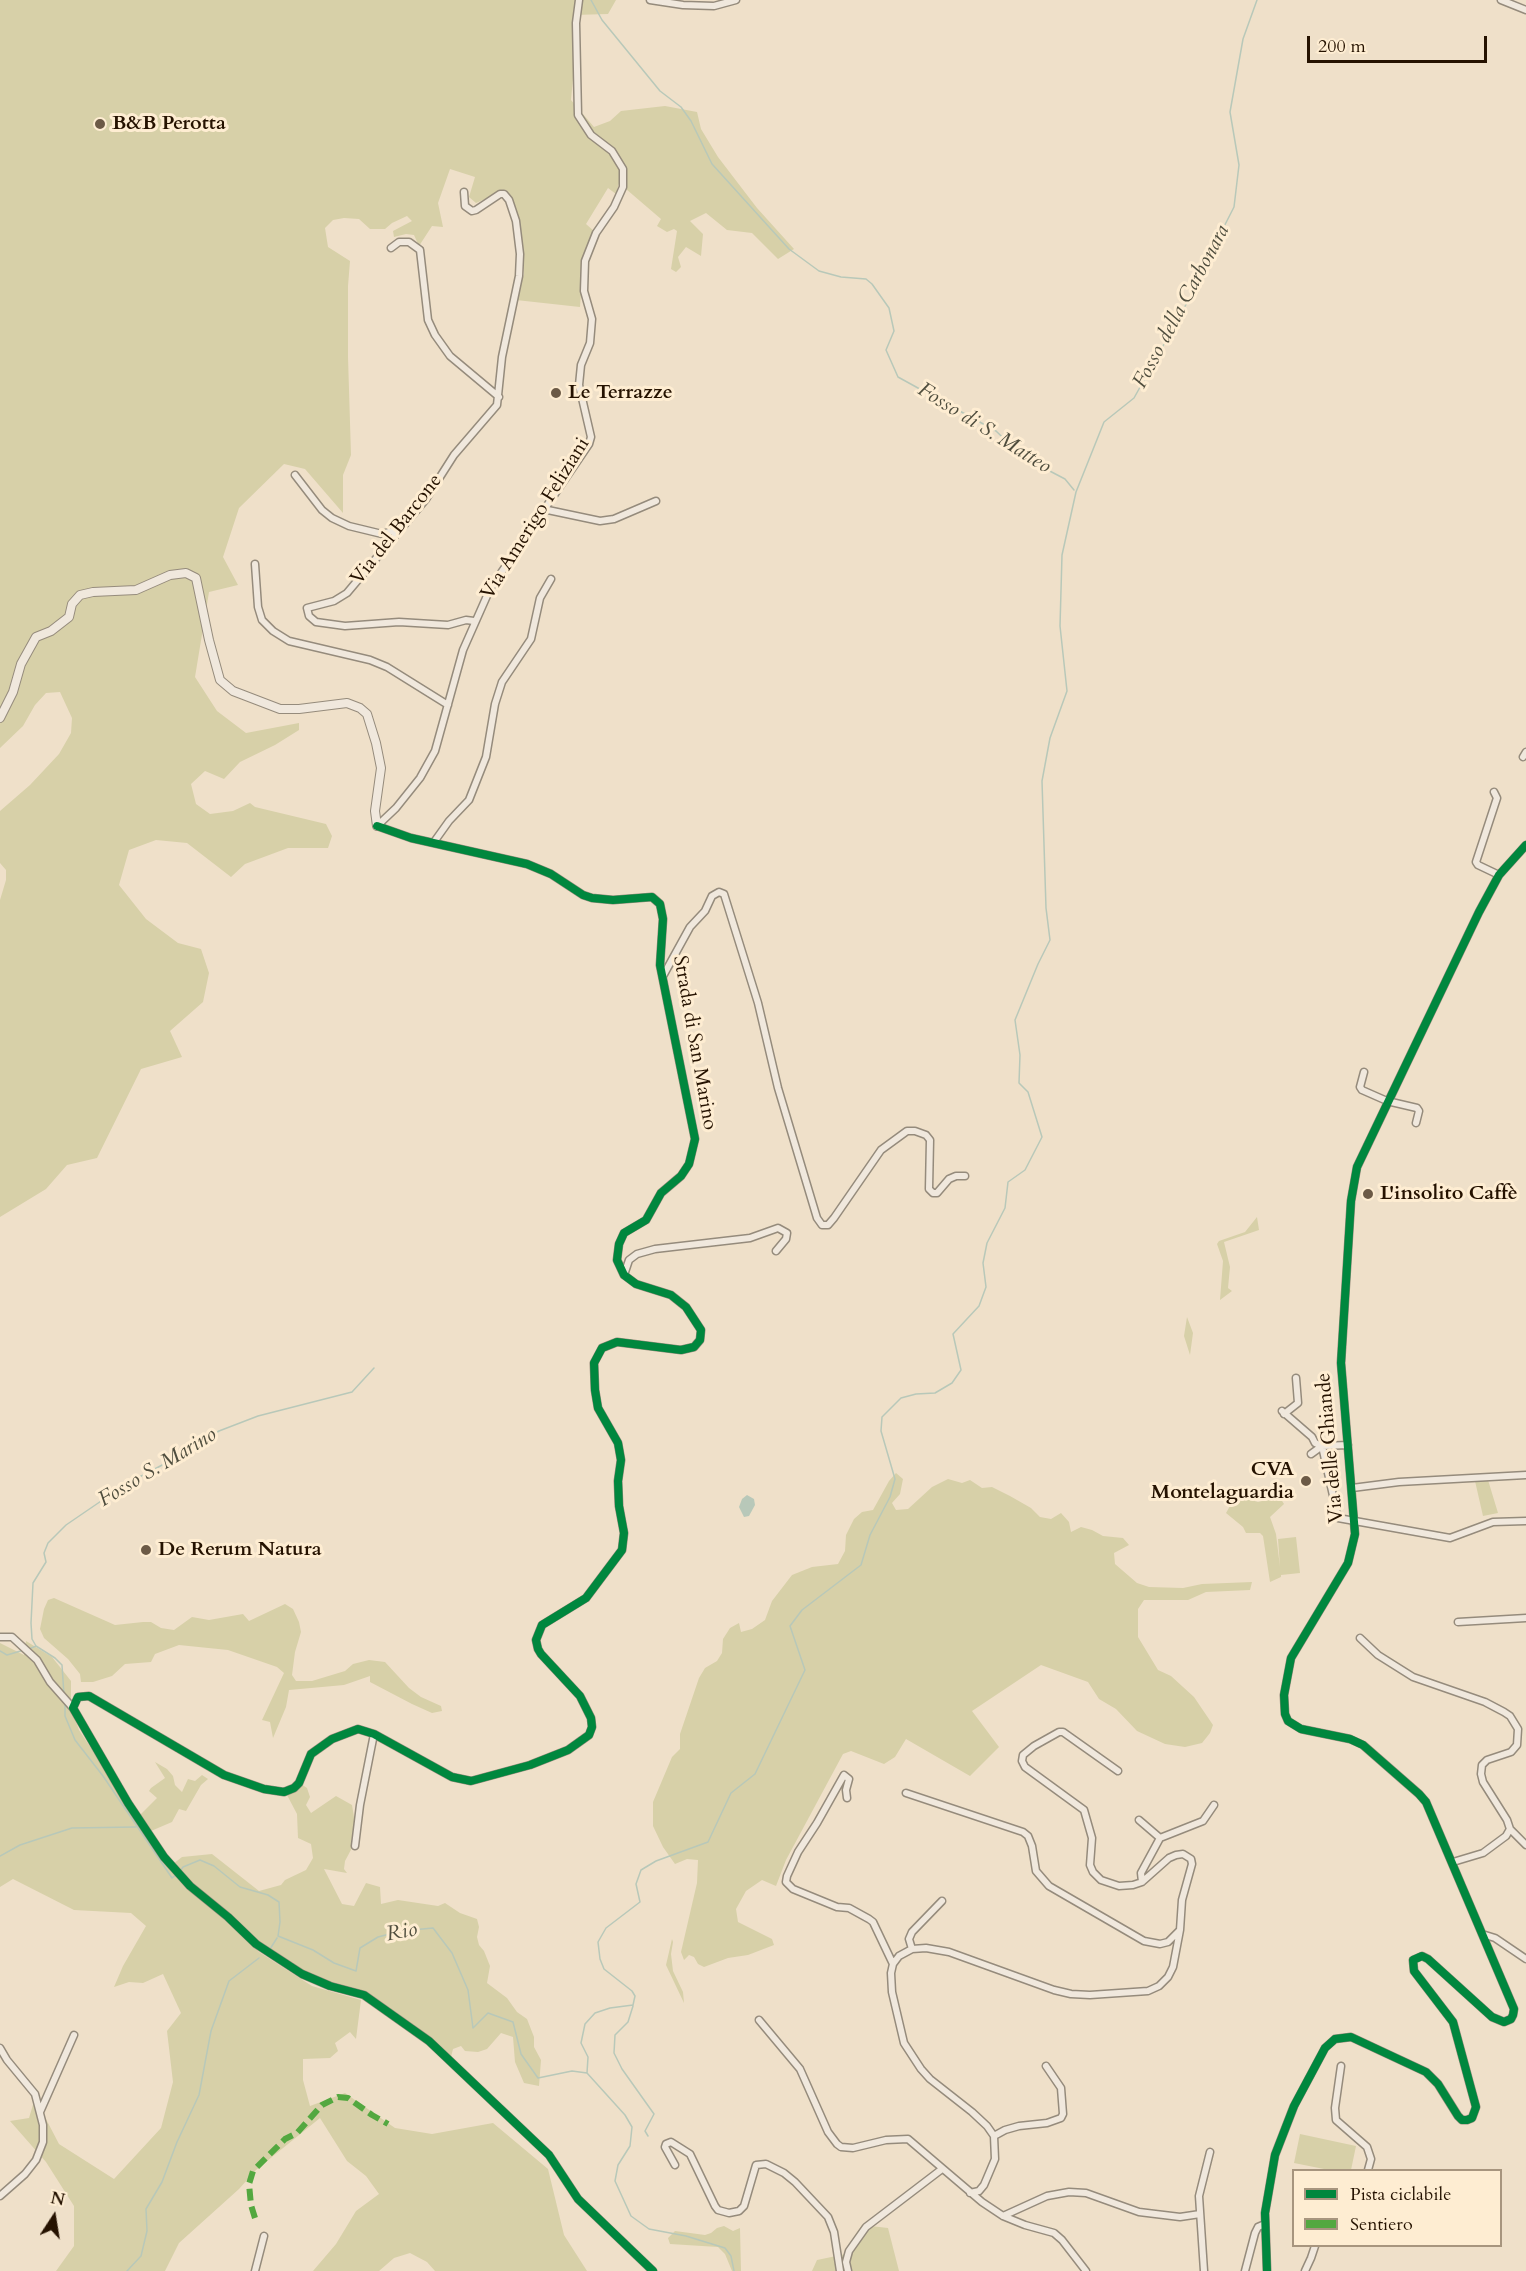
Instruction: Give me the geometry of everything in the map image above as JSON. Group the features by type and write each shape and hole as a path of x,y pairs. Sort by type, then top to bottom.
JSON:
{"street":[{"name":"Via Amerigo Feliziani","path":"377,826 396,808 420,778 435,751 463,650 490,589 589,444 591,437 579,385 581,365 590,343 592,319 584,291 585,261 596,233 614,207 623,187 623,169 612,151 591,135 578,115 576,23 579,0"},
{"path":"650,0 683,5 714,6 736,0"},
{"path":"1502,0 1526,10"},
{"path":"464,192 465,206 472,211 500,194 504,194 516,221 520,254 519,276 499,377 499,397"},
{"path":"391,248 399,242 409,242 420,250 428,320 435,335 450,356 499,397"},
{"name":"Via del Barcone","path":"474,621 466,620 448,625 399,622 345,626 316,622 309,616 307,608 334,601 347,593 426,500 454,454 496,405 499,397"},
{"path":"295,475 322,510 332,518 349,526 382,534 400,529"},
{"path":"543,509 600,521 614,519 656,501"},
{"path":"255,564 258,607 262,620 273,631 289,642 370,660 387,667 448,705"},
{"path":"0,718 13,692 21,664 36,637 51,631 69,617 72,604 80,595 136,590 170,574 186,573 195,578 220,680 233,691 280,710 347,703 360,708 367,714 381,768 375,811 377,826"},
{"path":"434,842 449,821 469,800 486,757 495,704 502,682 531,639 540,598 551,579"},
{"path":"1494,792 1497,798 1476,862 1499,875"},
{"name":"Strada di San Marino","path":"377,826 411,838 527,864 551,874 583,896 613,900 652,897 660,904 663,919 660,965 695,1139 689,1164 681,1176 660,1193 646,1220 624,1233 619,1245 617,1260 624,1275"},
{"name":"Via delle Ghiande","path":"1265,2224 1267,2196 1284,2129 1317,2060 1335,2039 1351,2037 1361,2040 1426,2072 1438,2084 1462,2120 1472,2118 1475,2113 1476,2107 1453,2022 1414,1971 1413,1960 1416,1957 1422,1956 1428,1959 1491,2017 1504,2022 1511,2019 1514,2009 1426,1802 1363,1745 1350,1739 1301,1729 1288,1721 1285,1714 1284,1695 1287,1669 1291,1658 1348,1563 1353,1548 1355,1521 1341,1363 1353,1189 1359,1162 1479,912 1499,875 1526,845"},
{"path":"662,976 690,927 705,911 712,896 719,892 724,894 758,1003 778,1088 817,1218 822,1225 828,1225 834,1218 881,1150 907,1131 926,1135 930,1140 929,1189 933,1193 937,1193 950,1179 965,1176"},
{"path":"1364,1072 1360,1087 1362,1090 1387,1101 1417,1108 1419,1111 1416,1124"},
{"path":"70,1705 78,1697 88,1696 224,1775 264,1789 284,1792 299,1783 311,1754 332,1739 358,1729 374,1734 453,1777 471,1781 530,1765 568,1750 589,1735 592,1727 591,1718 580,1696 541,1654 536,1640 542,1625 586,1598 622,1550 624,1533 619,1506 618,1481 621,1460 618,1443 598,1408 594,1363 602,1348 617,1342 681,1350 694,1347 700,1340 701,1330 686,1307 671,1295 636,1284 624,1275 629,1260 636,1254 655,1249 750,1238 778,1228 787,1233 786,1239 776,1251"},
{"name":"Via delle Ghiande","path":"1296,1378 1298,1403 1283,1412 1312,1437 1315,1443 1322,1446 1348,1445"},
{"name":"Via delle Ghiande","path":"1311,1454 1322,1446"},
{"name":"Via delle Ghiande","path":"1322,1446 1338,1518 1355,1521"},
{"name":"Via delle Ghiande","path":"1352,1488 1399,1482 1526,1475"},
{"path":"1355,1521 1450,1538 1493,1522 1526,1521"},
{"path":"1458,1622 1526,1618"},
{"path":"0,1637 12,1637 37,1660 70,1705 128,1803 164,1857 183,1878 256,1944 302,1974 330,1986 364,1995 429,2041 549,2155 578,2199 653,2271"},
{"path":"1360,1638 1378,1655 1413,1677 1485,1702 1510,1716 1518,1729 1517,1745 1511,1752 1487,1760 1482,1765 1481,1774 1483,1782 1507,1820 1510,1829 1526,1845"},
{"path":"970,2193 979,2191 984,2185 995,2159 994,2136 972,2112 926,2074 904,2043 892,1992 893,1964 900,1956 912,1949 926,1948 949,1953 1071,1994 1148,1991 1159,1986 1168,1977 1176,1955 1182,1900 1192,1864 1191,1859 1183,1854 1169,1858 1142,1882 1119,1886 1101,1880 1090,1865 1092,1838 1084,1810 1025,1767 1022,1761 1023,1755 1034,1746 1063,1732 1118,1771"},
{"path":"355,1846 360,1805 374,1734"},
{"path":"848,1798 846,1790 849,1779 844,1775 798,1852 786,1882 793,1889 837,1906 849,1908 873,1922 893,1964"},
{"path":"906,1793 1023,1832 1028,1836 1032,1846 1036,1871 1049,1886 1144,1941 1160,1944 1168,1942 1180,1930"},
{"path":"1142,1882 1141,1873 1161,1838 1203,1821 1214,1804"},
{"path":"1139,1820 1161,1838"},
{"path":"1453,1862 1484,1853 1502,1842 1510,1829"},
{"path":"912,1949 909,1939 912,1932 942,1901"},
{"path":"1482,1934 1495,1938 1526,1959"},
{"path":"759,2020 800,2069 828,2132 837,2144 841,2147 854,2148 886,2140 908,2139 970,2193 1004,2216 1054,2233 1086,2271"},
{"path":"40,2113 74,2035"},
{"path":"0,2048 35,2094 43,2125 43,2142 36,2160 25,2174 0,2196"},
{"path":"994,2136 1012,2128 1047,2123 1062,2118 1061,2088 1046,2066"},
{"path":"1341,2066 1335,2108 1336,2120 1367,2147 1371,2158 1368,2169"},
{"path":"675,2164 665,2147 671,2142 690,2154 715,2206 718,2210 729,2214 739,2211 744,2206 756,2165 766,2164 784,2173 828,2217 834,2232 840,2271"},
{"path":"1204,2271 1199,2196 1210,2152"},
{"path":"848,2271 846,2262 849,2252 866,2227 942,2169"},
{"path":"1004,2216 1047,2196 1069,2192 1086,2193 1139,2212 1180,2217 1200,2214"},
{"path":"1245,2271 1255,2233 1258,2227 1265,2224 1267,2271"},
{"path":"255,2271 264,2236"},
{"path":"1305,2271 1315,2247"}],"shaded area":[{"path":"0,0 616,0 608,14 574,15 575,57 571,100 594,127 610,121 621,111 665,106 697,112 701,129 718,157 757,208 794,249 778,259 752,233 727,230 706,213 690,221 703,234 701,256 686,247 678,257 681,267 676,272 671,269 677,231 674,229 667,232 657,226 661,219 619,183 616,194 608,188 586,224 595,232 584,254 580,307 516,300 524,274 521,242 506,190 476,203 469,197 475,177 450,169 438,203 443,227 432,226 419,246 414,235 394,237 393,231 412,221 407,216 385,229 370,229 359,219 344,218 333,220 325,228 328,247 350,261 348,357 351,455 343,475 343,513 305,469 284,464 239,508 223,557 238,585 209,592 195,677 217,711 246,733 299,723 299,730 240,762 224,779 205,771 191,784 196,804 210,814 233,811 250,803 255,807 326,824 332,836 328,848 288,848 245,864 231,877 187,843 156,840 129,850 119,885 146,919 178,943 201,949 209,973 203,1002 170,1031 182,1057 141,1069 97,1158 67,1165 46,1189 0,1217 0,900 6,880 6,870 0,863 0,811 30,785 59,754 71,733 72,718 60,692 46,693 35,705 23,726 0,748"},
{"path":"1257,1217 1259,1230 1224,1242 1230,1267 1228,1288 1232,1291 1220,1300 1223,1261 1217,1244 1219,1241 1245,1232"},
{"path":"1187,1317 1193,1333 1190,1355 1184,1336"},
{"path":"896,1473 903,1479 900,1494 892,1503 896,1510 908,1509 932,1487 948,1479 962,1483 970,1480 982,1488 992,1487 1010,1496 1031,1508 1040,1517 1051,1519 1061,1513 1069,1522 1071,1532 1081,1527 1103,1536 1123,1538 1129,1545 1114,1553 1115,1564 1137,1583 1149,1587 1183,1588 1202,1584 1252,1582 1250,1590 1206,1592 1188,1600 1144,1600 1138,1609 1138,1637 1158,1670 1171,1676 1194,1697 1213,1725 1210,1733 1202,1743 1185,1747 1165,1744 1137,1731 1116,1709 1099,1699 1088,1682 1041,1665 972,1711 999,1747 970,1776 906,1739 895,1757 884,1764 851,1751 843,1754 786,1860 776,1886 762,1880 746,1891 736,1909 738,1922 772,1939 774,1945 704,1967 689,1955 684,1960 681,1952 697,1883 698,1860 687,1859 675,1864 663,1847 653,1826 653,1802 672,1757 680,1749 680,1734 699,1678 705,1668 717,1661 722,1653 723,1639 730,1628 739,1623 741,1632 752,1629 765,1620 772,1601 792,1575 812,1567 838,1564 845,1551 846,1535 854,1519 862,1512 873,1510"},
{"path":"1488,1480 1498,1513 1483,1516 1475,1481"},
{"path":"1277,1493 1284,1504 1270,1517 1276,1534 1280,1567 1278,1539 1296,1537 1300,1573 1281,1575 1270,1582 1263,1536 1260,1533 1246,1533 1243,1527 1226,1513 1230,1506 1229,1499 1245,1498 1258,1502 1270,1499"},
{"path":"747,1495 754,1499 755,1505 749,1516 744,1517 739,1507 742,1499"},
{"path":"54,1598 115,1625 151,1622 161,1628 174,1630 192,1617 209,1620 243,1614 249,1621 285,1604 293,1609 301,1632 292,1675 296,1681 312,1681 345,1671 353,1664 369,1660 385,1662 409,1688 421,1697 441,1706 442,1711 432,1713 412,1704 370,1682 370,1676 344,1685 289,1690 286,1707 273,1738 270,1722 262,1720 284,1673 277,1667 228,1650 179,1645 155,1654 151,1662 125,1664 112,1676 93,1682 81,1682 80,1674 68,1659 44,1638 40,1629 48,1600"},
{"path":"26,1641 52,1657 71,1681 71,1708 79,1730 131,1813 177,1878 229,1922 259,1952 312,1986 361,2000 356,2039 350,2032 335,2043 338,2051 330,2058 303,2059 303,2080 310,2106 345,2093 395,2128 432,2134 493,2123 548,2169 564,2235 587,2271 435,2271 427,2262 410,2253 394,2258 379,2271 313,2271 336,2244 356,2211 379,2194 366,2176 347,2161 320,2118 256,2170 239,2189 179,2243 165,2271 56,2271 74,2246 74,2206 46,2162 10,2121 29,2118 35,2098 59,2144 114,2179 161,2128 173,2082 167,2031 181,2013 163,1974 143,1983 129,1982 114,1987 146,1926 131,1913 74,1910 13,1879 0,1887 0,1643 24,1655"},
{"path":"155,1762 167,1769 173,1776 175,1785 182,1792 188,1779 195,1781 202,1775 208,1779 201,1785 186,1811 179,1809 172,1822 151,1831 140,1815 157,1798 149,1791 151,1788 165,1778"},
{"path":"301,1784 307,1788 310,1797 306,1805 311,1813 336,1796 352,1805 355,1823 353,1846 345,1861 344,1869 347,1873 324,1869 342,1904 354,1906 366,1883 380,1887 381,1904 398,1900 438,1906 445,1903 460,1913 477,1919 479,1945 490,1966 487,1983 507,1998 517,2012 527,2019 534,2037 534,2047 541,2060 539,2086 524,2083 515,2062 513,2037 501,2033 487,2049 478,2052 465,2051 461,2046 453,2049 451,2057 429,2036 367,1992 316,1979 260,1945 249,1932 201,1893 173,1864 182,1857 212,1854 259,1891 281,1885 285,1880 306,1870 313,1858 311,1844 298,1838 297,1814 287,1795"},
{"path":"672,1939 673,1971 683,1992 684,2003 666,1965"},
{"path":"1300,2134 1356,2146 1351,2169 1324,2169 1294,2163"},
{"path":"862,2225 888,2228 899,2271 812,2271 817,2260 846,2254 850,2243"},
{"path":"724,2226 733,2231 740,2228 741,2271 732,2271 725,2254 718,2247 670,2244 668,2238 675,2231 705,2235"}],"waterway":[{"name":"Fosso di S. Matteo","path":"591,0 602,20 660,91 681,107 691,121 712,164 789,249 819,271 841,277 866,279 872,284 889,308 894,331 886,350 898,377 996,431 1023,457 1065,479 1074,490"},
{"name":"Fosso della Carbonara","path":"587,2073 588,2057 581,2043 585,2024 595,2013 610,2008 633,2005 635,1996 632,1991 604,1969 598,1942 606,1928 640,1902 636,1884 641,1870 656,1861 708,1842 731,1793 755,1774 805,1670 790,1626 802,1610 861,1565 870,1535 890,1497 895,1479 881,1431 882,1417 901,1398 935,1393 952,1383 961,1370 953,1334 979,1306 986,1287 983,1263 987,1243 1005,1208 1008,1182 1025,1170 1042,1137 1028,1092 1019,1083 1020,1055 1015,1020 1050,940 1046,908 1042,781 1050,738 1067,691 1060,626 1062,555 1076,492 1104,422 1134,398 1203,274 1210,254 1234,207 1239,165 1230,112 1243,39 1257,0"},
{"name":"Fosso S. Marino","path":"36,1646 32,1639 31,1623 33,1583 46,1562 44,1553 48,1543 66,1525 126,1484 187,1452 219,1431 258,1416 352,1392 374,1368"},
{"name":"Rio","path":"29,1649 36,1646 62,1665 64,1695"},
{"name":"Rio","path":"0,1651 7,1655 24,1650"},
{"name":"Rio","path":"65,1703 65,1716 75,1740 103,1776 172,1878 177,1874"},
{"path":"0,1856 20,1845 72,1828 136,1827"},
{"name":"Rio","path":"181,1870 200,1860 214,1866 240,1887 268,1895 279,1902 278,1936 356,1971 360,1948 378,1937 401,1931 433,1928 452,1953 468,1990 473,2028 488,2013 513,2022 521,2054 538,2078 572,2071 587,2073 625,2115 632,2127 630,2146 618,2165 615,2181 631,2216 649,2229 686,2236 725,2248 731,2256 734,2271"},
{"path":"270,1949 277,1938"},
{"path":"127,2271 141,2256 147,2231 146,2209 162,2182 177,2142 199,2095 211,2031 229,1981 259,1958"},
{"path":"633,2006 628,2022 615,2035 614,2053 622,2069 654,2114 645,2131 648,2136"}],"marked path":[{"path":"255,2218 249,2184 253,2171 285,2139 297,2133 322,2105 338,2097 348,2098 388,2124"}],"cycle path":[{"path":"377,826 411,838 527,864 551,874 583,895 592,898 613,900 652,897 660,904 663,919 660,965 695,1139 689,1164 681,1176 661,1193 646,1220 624,1233 619,1244 617,1260 624,1275 636,1284 671,1295 686,1307 701,1330 700,1340 694,1347 681,1350 617,1342 602,1348 594,1363 598,1408 618,1443 621,1460 618,1481 619,1506 624,1533 622,1550 586,1598 542,1625 536,1640 541,1654 580,1696 591,1718 592,1727 589,1735 568,1750 530,1765 471,1781 452,1777 374,1734 358,1729 332,1739 311,1754 299,1783 284,1792 264,1789 224,1775 89,1696 78,1697 73,1708 128,1803 164,1857 190,1886 256,1944 302,1974 330,1986 364,1995 429,2041 549,2155 578,2199 653,2271"},
{"path":"1267,2271 1265,2213 1275,2155 1294,2106 1325,2048 1335,2039 1351,2037 1426,2072 1438,2084 1458,2116 1462,2120 1467,2120 1472,2118 1476,2107 1453,2022 1414,1971 1413,1960 1422,1956 1428,1959 1492,2017 1504,2022 1511,2019 1513,2015 1514,2009 1426,1802 1363,1745 1350,1739 1301,1729 1288,1721 1285,1714 1284,1695 1291,1658 1348,1563 1355,1534 1341,1363 1351,1201 1357,1167 1479,912 1499,875 1526,845"}],"place":[{"name":"B&B Perotta","path":"100,124"},
{"name":"Le Terrazze","path":"556,393"},
{"name":"L'insolito Caffè","path":"1368,1194"},
{"name":"CVA Montelaguardia","path":"1306,1481"},
{"name":"De Rerum Natura","path":"146,1550"}]}
